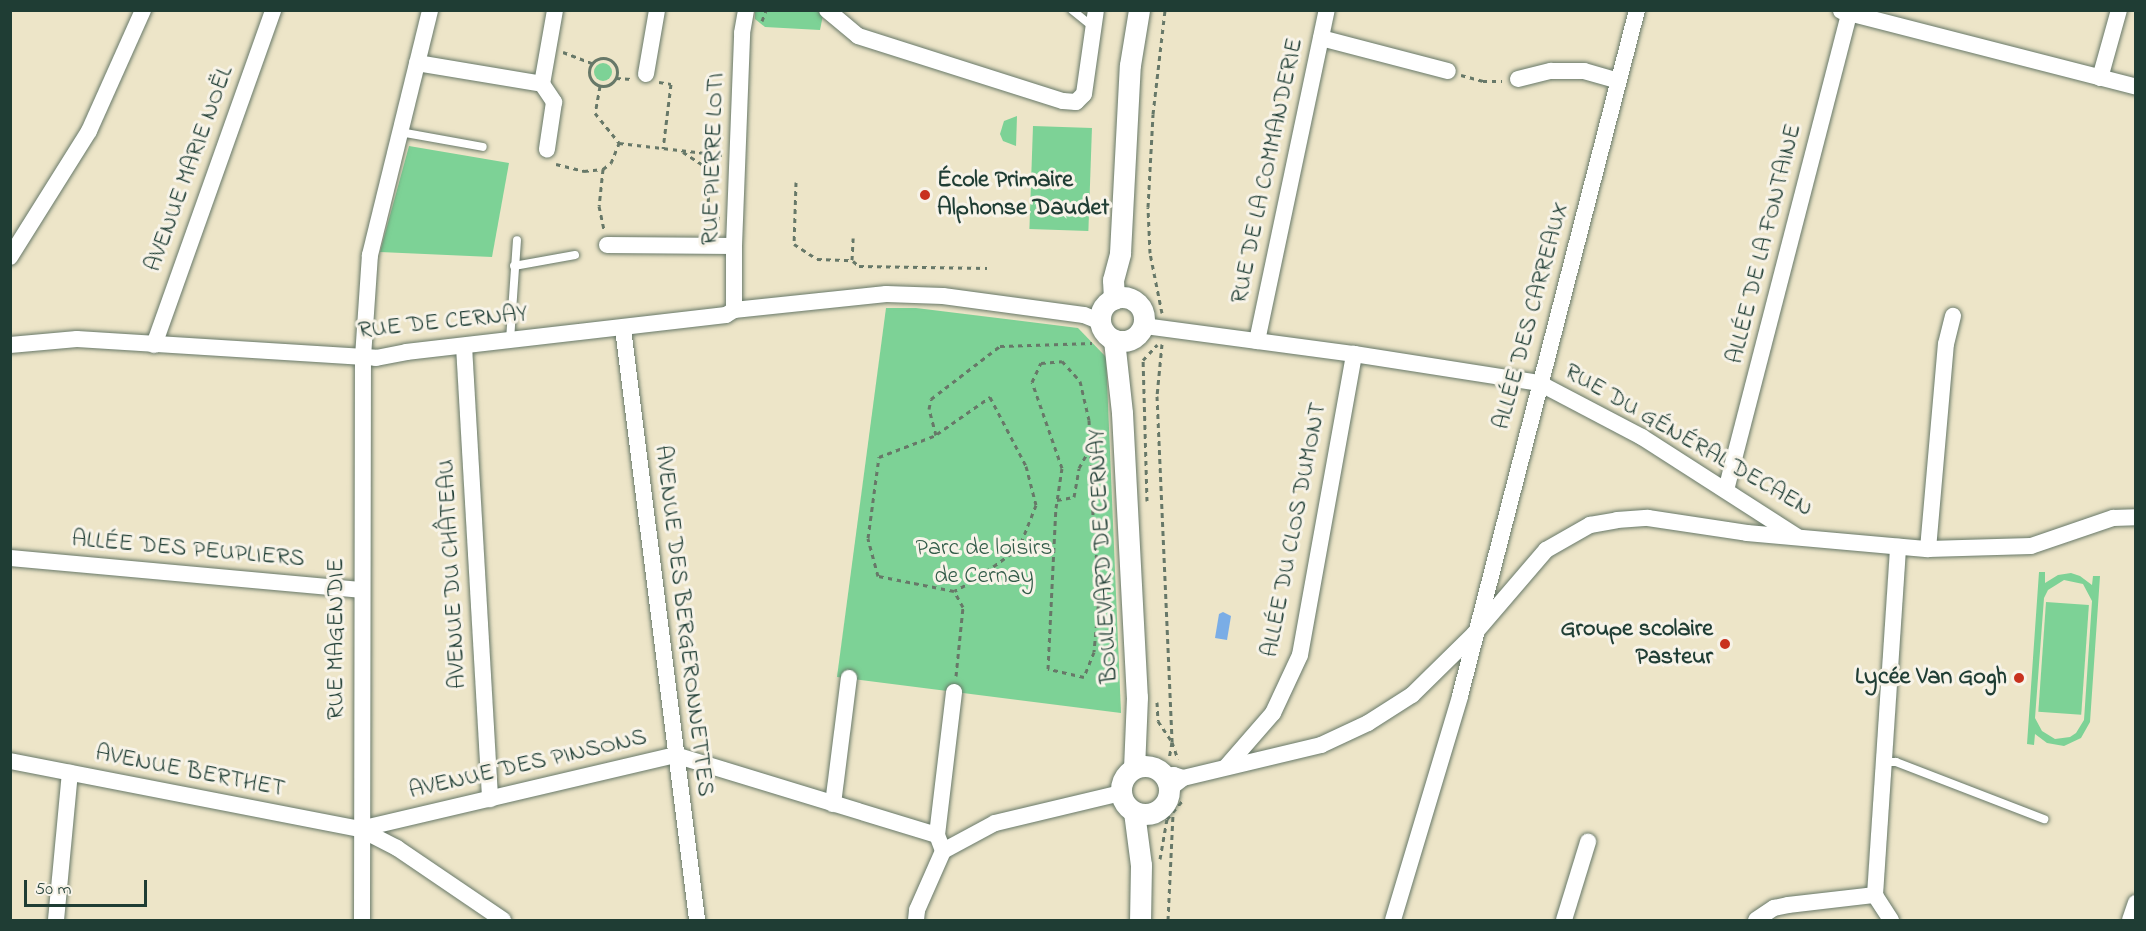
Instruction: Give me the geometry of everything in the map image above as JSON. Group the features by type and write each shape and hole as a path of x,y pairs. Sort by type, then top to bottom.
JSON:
{"street":[{"path":"11,256 89,131 143,10"},
{"name":"AVENUE MARIE NOËL","path":"154,345 273,10"},
{"name":"RUE MAGENDIE","path":"362,921 360,829 363,357 370,255 430,10"},
{"path":"547,149 554,102 542,84 555,10"},
{"path":"650,77 657,10"},
{"name":"RUE PIERRE LOTI","path":"734,310 738,157 745,108 746,10"},
{"path":"827,10 858,36 1063,101 1076,102 1084,94 1096,10"},
{"path":"1121,299 1125,267 1120,253 1124,144 1130,65 1139,10"},
{"name":"RUE DE LA COMMANDERIE","path":"1257,341 1327,10"},
{"name":"ALLÉE DES CARREAUX","path":"1393,921 1460,696 1474,634 1637,10"},
{"path":"2100,78 2119,10"},
{"path":"1846,11 2136,87"},
{"name":"ALLÉE DE LA FONTAINE","path":"1726,490 1846,11"},
{"path":"1321,38 1448,71"},
{"path":"417,63 542,84"},
{"path":"1518,78 1551,71 1584,71 1618,81"},
{"path":"607,245 734,246"},
{"path":"734,310 855,296 913,294 1084,315 1101,322"},
{"path":"1121,299 1143,310 1138,334 1105,333 1101,322 1105,306 1121,299"},
{"name":"RUE DE CERNAY","path":"10,345 77,339 376,358 726,315 734,310"},
{"path":"1928,549 1946,344 1953,316"},
{"name":"AVENUE DES BERGERONNETTES","path":"623,328 697,921"},
{"name":"RUE DU GÉNÉRAL DECAEN","path":"1138,334 1257,341 1539,383 1642,437 1797,537 1928,549 2031,546 2113,519 2136,517"},
{"name":"BOULEVARD DE CERNAY","path":"1138,334 1122,413 1147,699 1161,776"},
{"name":"AVENUE DU CHÂTEAU","path":"464,346 490,798"},
{"name":"ALLÉE DU CLOS DUMONT","path":"1226,767 1273,713 1300,655 1354,354"},
{"path":"1165,812 1145,814 1134,812 1125,804 1121,794 1123,778 1161,776 1226,767 1321,745 1368,723 1412,695 1474,634 1546,550 1590,525 1617,519 1648,518 1737,532 1797,537"},
{"path":"1891,921 1875,895 1898,547"},
{"name":"ALLÉE DES PEUPLIERS","path":"10,558 361,590"},
{"path":"833,804 849,678"},
{"path":"943,851 937,835 954,692"},
{"name":"AVENUE DES PINSONS","path":"360,829 675,755 937,835"},
{"name":"AVENUE BERTHET","path":"10,761 360,829"},
{"path":"56,921 70,773"},
{"path":"1140,921 1150,865 1165,812 1166,803 1161,776"},
{"path":"915,921 917,910 943,851 995,822 1121,794"},
{"path":"1134,812 1150,865"},
{"path":"360,829 397,848 503,921"},
{"path":"1564,921 1588,842"},
{"path":"1756,921 1781,906 1875,895"},
{"path":"2130,921 2136,903"}],"lane":[{"path":"1072,10 1093,28"},
{"path":"400,132 483,147"},
{"path":"510,340 517,240"},
{"path":"514,266 575,255"},
{"path":"1884,762 1896,762 2044,819"}],"path":[{"path":"1161,776 1172,742 1157,396 1138,334 1150,253 1148,207 1154,114 1165,10"},
{"path":"548,47 592,63 607,59 613,63 616,78 609,85 600,86 592,81 588,72 592,63"},
{"path":"1448,71 1483,81 1518,78"},
{"path":"650,77 671,84 663,148"},
{"path":"600,86 595,113 620,143 738,157"},
{"path":"547,149 555,163 584,171 603,169 611,163 620,143"},
{"path":"681,151 711,170 707,215 735,220"},
{"path":"603,169 599,206 607,245"},
{"path":"796,182 794,244 817,260 852,260 859,266 987,268"},
{"path":"852,260 853,238"},
{"path":"1138,334 1156,348 1143,360 1147,509"},
{"path":"936,435 929,409 931,399 1000,345 1092,343"},
{"path":"1062,360 1080,381 1089,420 1090,446 1094,537 1100,587 1094,652 1084,677 1048,669 1057,500 1062,468 1032,382 1041,363 1062,360"},
{"path":"990,397 1026,466 1036,506 1019,548 973,581 954,591 878,576 868,538 879,457 936,435 990,397"},
{"path":"1057,500 1074,497 1079,468 1090,446"},
{"path":"954,591 963,607 954,692"},
{"path":"1147,699 1172,742"},
{"path":"1161,776 1172,742"},
{"path":"1161,776 1186,793 1165,812 1168,921"},
{"path":"1150,865 1167,819 1165,812"}],"green space":[{"path":"755,11 817,11 823,15 820,30 765,27 755,19"},
{"path":"603,63 609,66 612,72 609,78 603,81 597,78 594,72 597,66"},
{"path":"1017,116 1016,146 1003,141 1000,134 1004,121"},
{"path":"1033,126 1092,128 1088,231 1029,229"},
{"path":"409,146 509,163 492,257 380,252"},
{"name":"Parc de loisirs de Cernay","path":"886,308 916,308 1078,328 1106,357 1121,713 837,677"},
{"path":"2039,572 2045,572 2045,583 2058,575 2071,573 2080,576 2092,585 2093,576 2100,576 2090,722 2081,738 2064,746 2047,743 2035,734 2034,745 2027,744","holes":["2064,580 2083,584 2092,601 2084,720 2076,733 2070,737 2055,739 2042,731 2035,718 2044,598 2048,590"]},
{"path":"2046,602 2089,605 2081,715 2038,712"}],"water":[{"path":"1223,612 1231,616 1227,640 1215,638 1219,614"}],"place":[{"name":"École Primaire Alphonse Daudet","path":"925,195"},
{"name":"Groupe scolaire Pasteur","path":"1725,644"},
{"name":"Lycée Van Gogh","path":"2019,678"}]}
